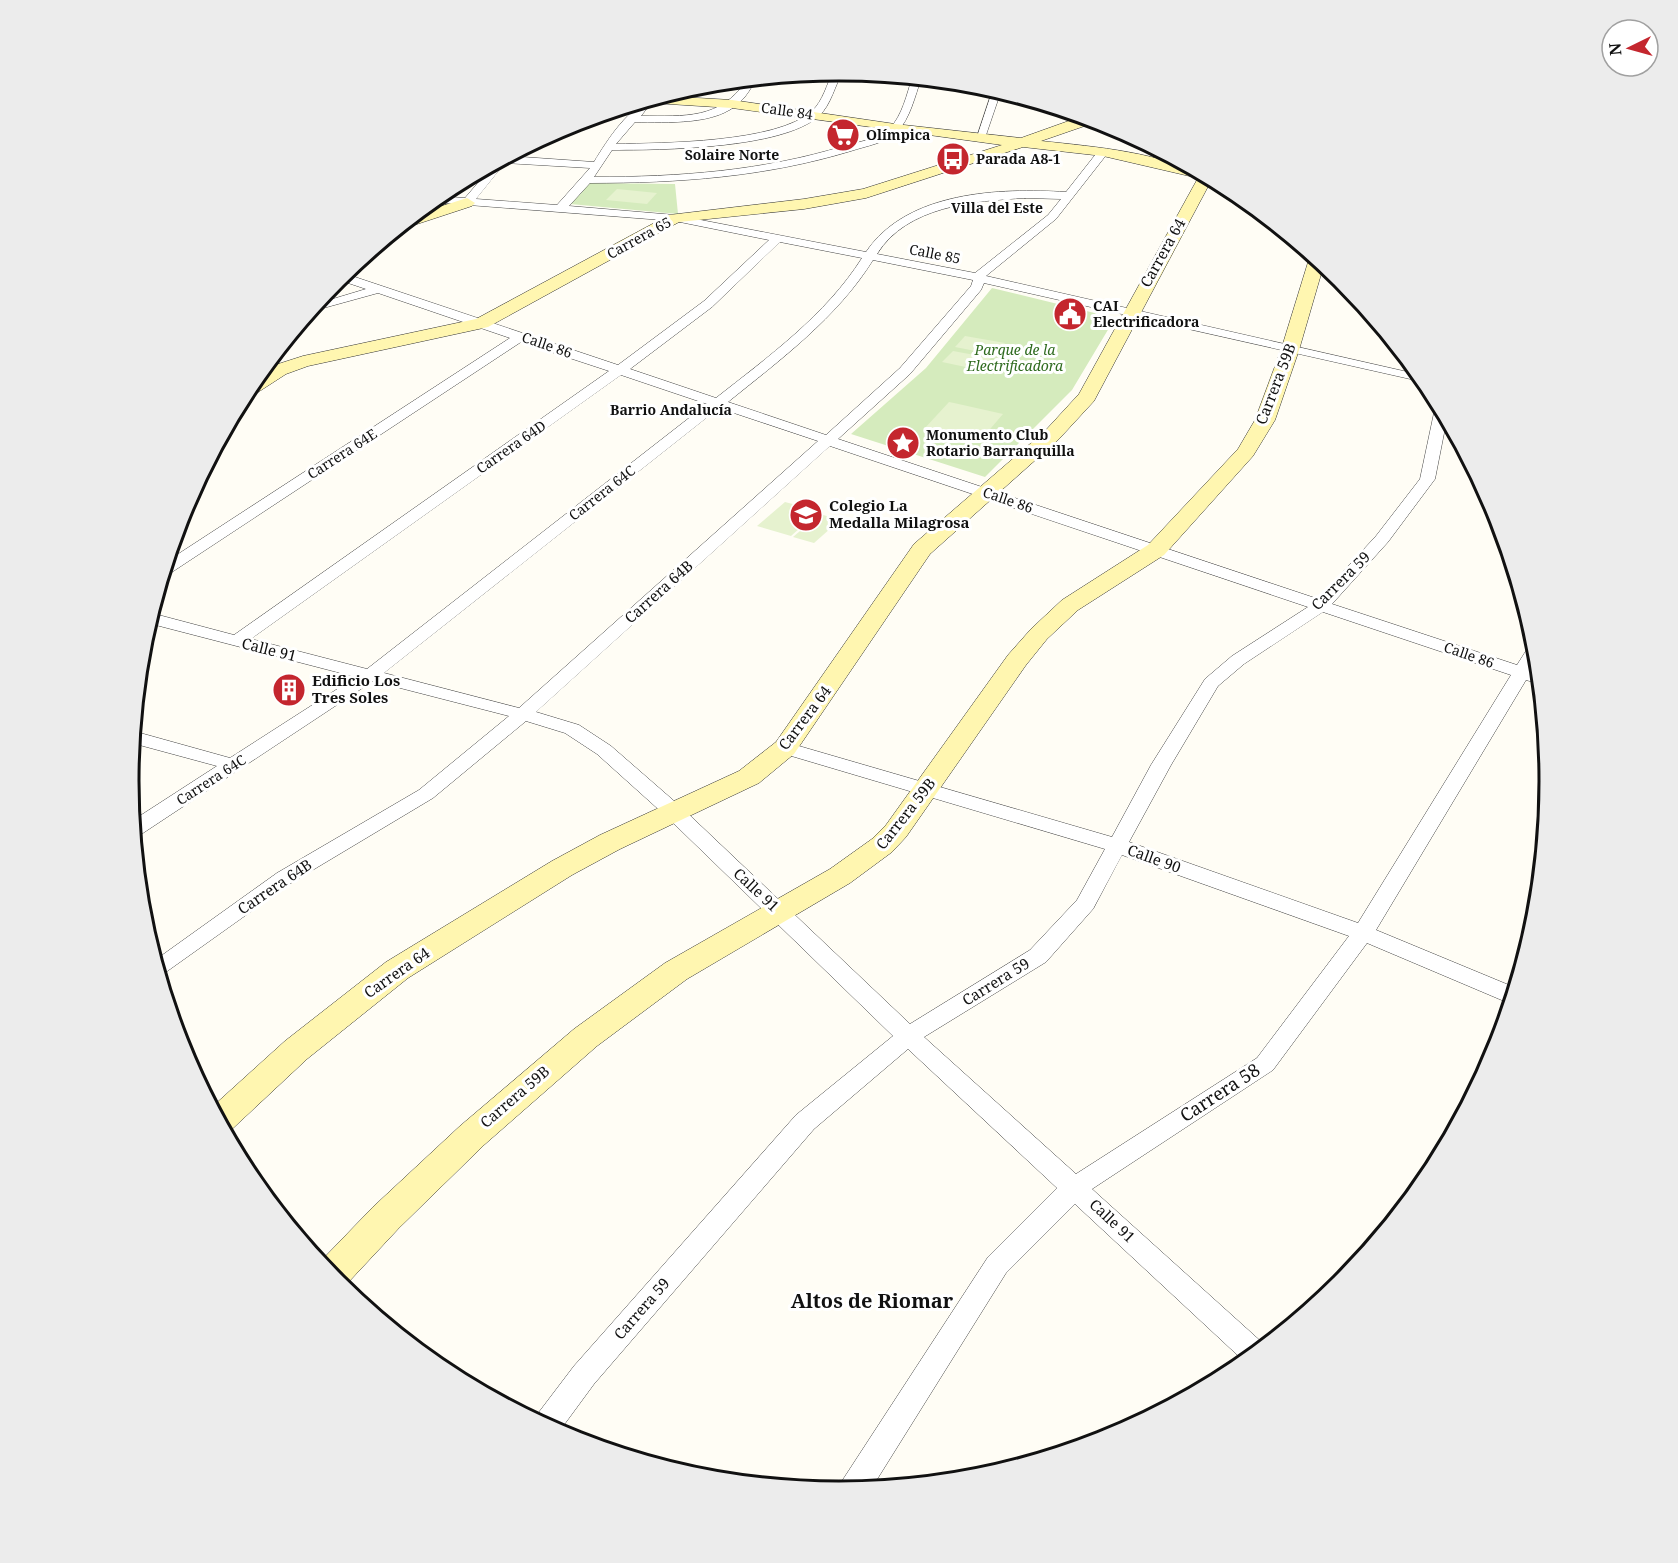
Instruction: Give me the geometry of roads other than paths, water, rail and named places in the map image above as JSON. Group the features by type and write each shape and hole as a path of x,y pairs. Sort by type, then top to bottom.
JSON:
{"street":[{"path":"610,147 697,144 760,135 814,115 832,81"},
{"path":"587,180 681,179 782,166 845,149 895,128 914,85"},
{"path":"633,119 687,116 714,111 732,104 745,87"},
{"path":"980,138 994,98"},
{"name":"Calle 84","path":"676,100 732,104 895,128 1103,152 1177,169"},
{"path":"561,208 587,180 610,147 642,110"},
{"name":"Carrera 65","path":"274,367 482,323 675,218 839,199 1024,142 1072,121"},
{"name":"Carrera 64B","path":"163,966 284,878 426,794 523,714 905,371 977,287 981,272 1052,217 1103,152"},
{"path":"517,160 598,165"},
{"path":"427,216 467,203 491,174"},
{"name":"Carrera 64","path":"224,1116 296,1050 397,970 562,868 610,842 749,777 785,748 922,549 1069,419 1087,398 1202,183"},
{"name":"Carrera 64C","path":"140,826 371,675 785,350 836,301 888,232 926,212 950,204 1038,194 1069,196"},
{"name":"Calle 85","path":"448,201 675,218 980,278 1410,377"},
{"name":"Carrera 64D","path":"235,642 620,370 708,304 778,238"},
{"name":"Carrera 59B","path":"337,1269 367,1235 516,1093 588,1036 676,971 778,910 854,870 878,851 896,831 1017,660 1039,634 1070,605 1156,550 1246,452 1264,420 1290,350 1314,268"},
{"name":"Calle 86","path":"350,280 1531,676"},
{"path":"326,305 376,290"},
{"name":"Carrera 64E","path":"173,564 521,336"},
{"name":"Carrera 59","path":"550,1420 584,1375 805,1122 908,1036 1038,956 1084,904 1210,683 1238,660 1322,605 1382,539 1427,479 1439,421"},
{"name":"Calle 91","path":"157,620 523,714 572,729 588,739 604,750 674,812 908,1036 1250,1348"},
{"name":"Carrera 58","path":"859,1482 997,1265 1075,1187 1265,1064 1363,933 1529,660"},
{"path":"140,739 234,765"},
{"name":"Calle 90","path":"785,748 1116,845 1363,933 1506,993"}],"place":[{"name":"Olímpica","path":"843,135"},
{"name":"Parada A8-1","path":"953,159"},
{"name":"CAI Electrificadora","path":"1070,314"},
{"name":"Monumento Club Rotario Barranquilla","path":"903,443"},
{"name":"Colegio La Medalla Milagrosa","path":"806,515"},
{"name":"Edificio Los Tres Soles","path":"289,690"}],"district":[{"name":"Solaire Norte","path":"732,155"},
{"name":"Villa del Este","path":"997,208"},
{"name":"Barrio Andalucía","path":"671,410"},
{"name":"Altos de Riomar","path":"872,1301"}],"park label":[{"name":"Parque de la Electrificadora","path":"1015,358"}]}
